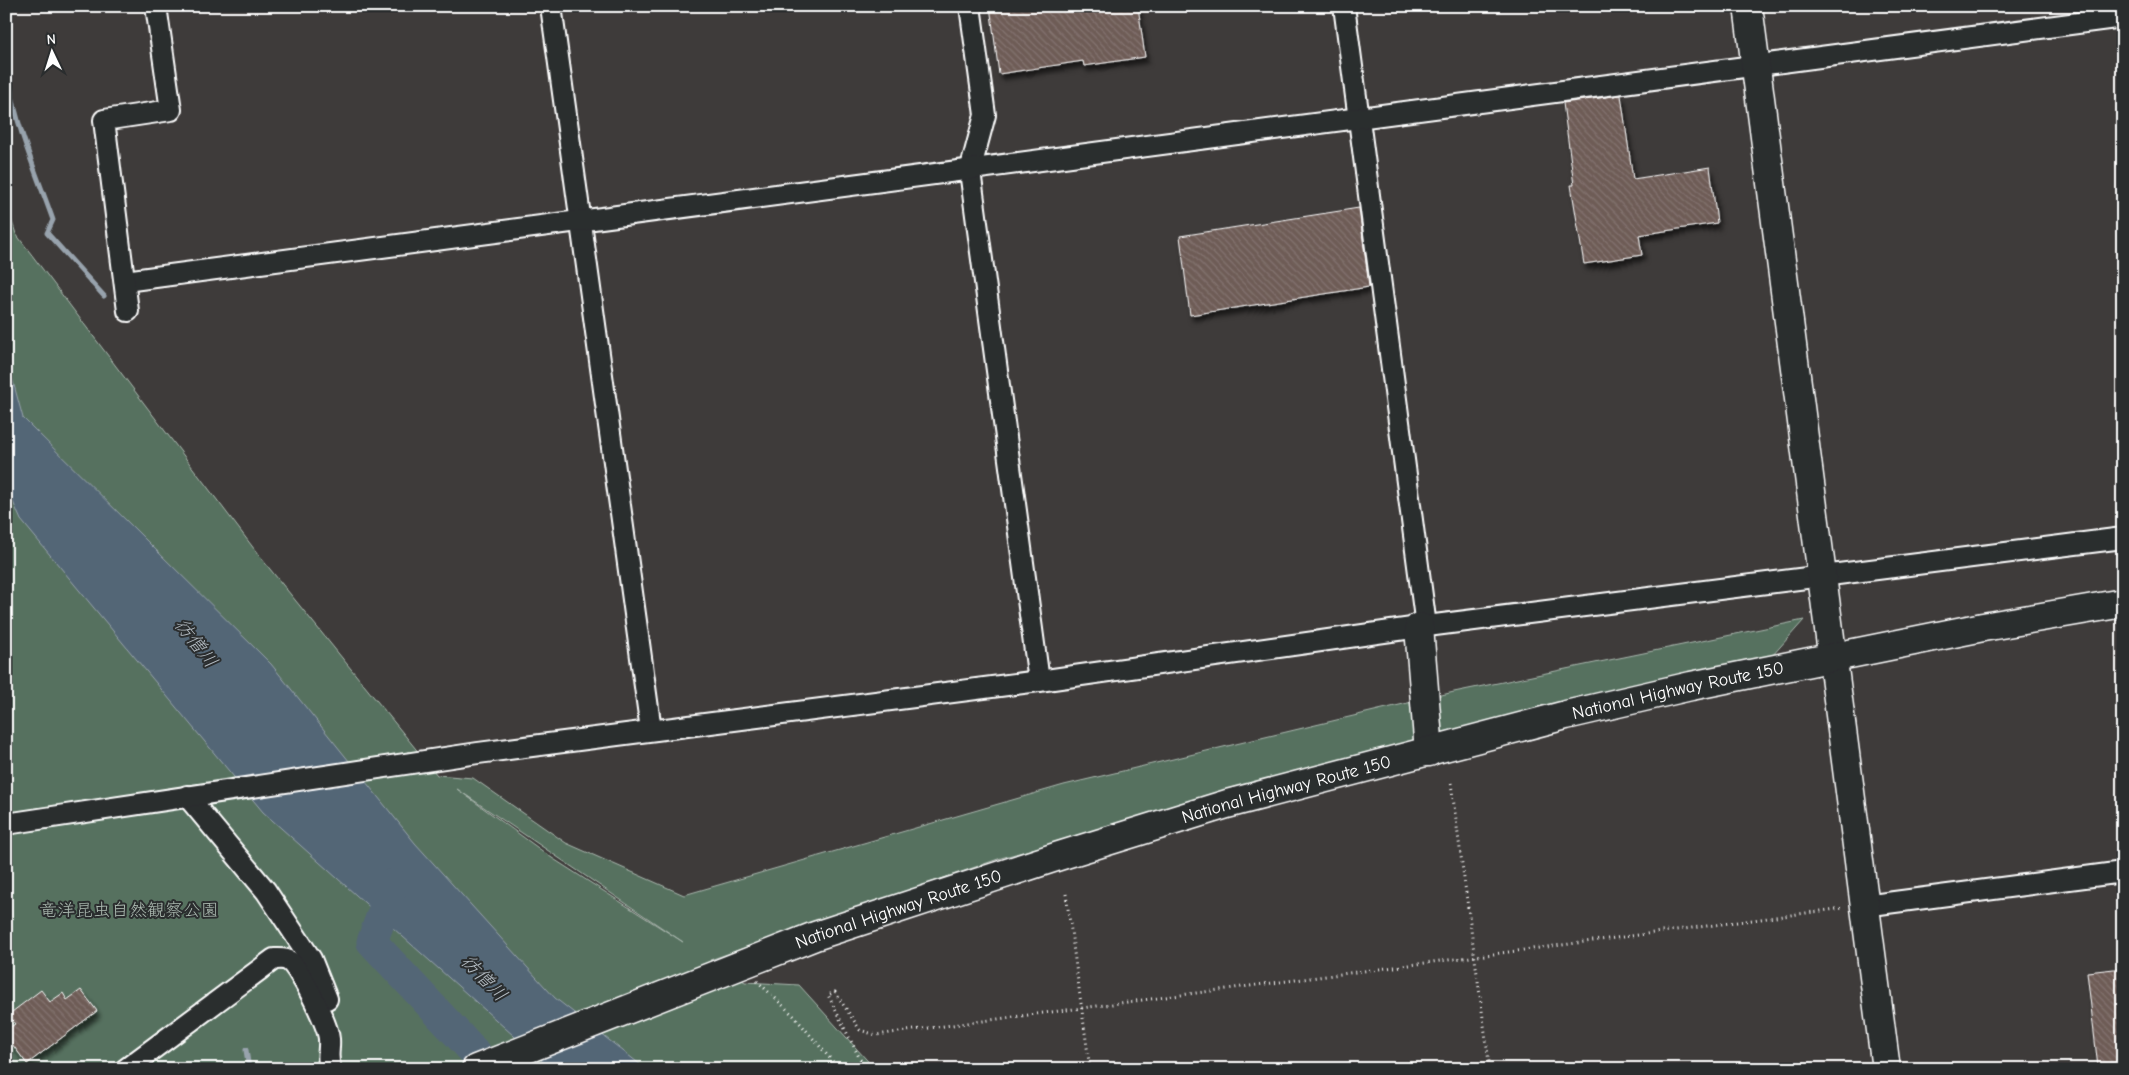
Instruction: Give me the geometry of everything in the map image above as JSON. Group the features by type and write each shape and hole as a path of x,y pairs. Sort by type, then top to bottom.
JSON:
{"main road":[{"path":"1748,6 1824,577 1832,657 1886,1069"},
{"name":"National Highway Route 150","path":"476,1069 740,965 911,904 1226,804 1566,715 1691,686 2039,616 2123,603"},
{"path":"1422,627 1430,752"}],"street":[{"path":"128,312 104,120 171,110 156,6"},
{"path":"551,6 650,730"},
{"path":"970,6 985,115 970,170 1039,681"},
{"path":"1344,6 1422,627"},
{"path":"125,282 2123,17"},
{"path":"6,824 435,759 1039,681 1422,627 2123,538"},
{"path":"187,796 266,891 312,959 342,1039 339,1051 329,1064"},
{"path":"1864,906 2123,872"},
{"path":"126,1069 274,959 288,960 298,969 305,981 329,1037 329,1064"}],"path":[{"path":"1451,783 1490,1069"},
{"path":"1066,894 1090,1069"},
{"path":"865,1069 828,995 834,992 860,1030 876,1035 1864,906"},
{"path":"740,965 794,1016 839,1069"}],"green space":[{"name":"竜洋昆虫自然観察公園","path":"6,203 16,234 261,558 437,775 473,778 566,843 684,895 1064,785 1454,692 1804,620 1772,656 1331,765 1001,858 710,960 745,982 799,985 875,1069 132,1069 281,957 108,1069 6,1069","holes":["457,789 683,942 552,858"]}],"water":[{"path":"6,356 23,418 271,664 415,843 555,998 646,1069 551,1069 263,812 21,520 6,486"}],"building":[{"path":"990,6 1138,6 1145,57 1084,66 1083,61 999,74"},
{"path":"1621,95 1633,179 1710,167 1717,223 1639,235 1642,255 1584,264 1571,185 1574,185 1563,103"},
{"path":"1359,208 1369,287 1190,315 1180,236"},
{"path":"2123,968 2123,1064 2098,1067 2087,972"},
{"path":"41,990 50,1002 63,993 67,1000 81,990 97,1011 27,1064 6,1036 6,1030 15,1024 8,1015"}],"waterway":[{"path":"11,6 8,45 10,83 22,134 53,220 47,233 104,296"},
{"name":"彷僧川","path":"393,884 372,942 490,1069"},
{"path":"246,1050 249,1069"}]}
